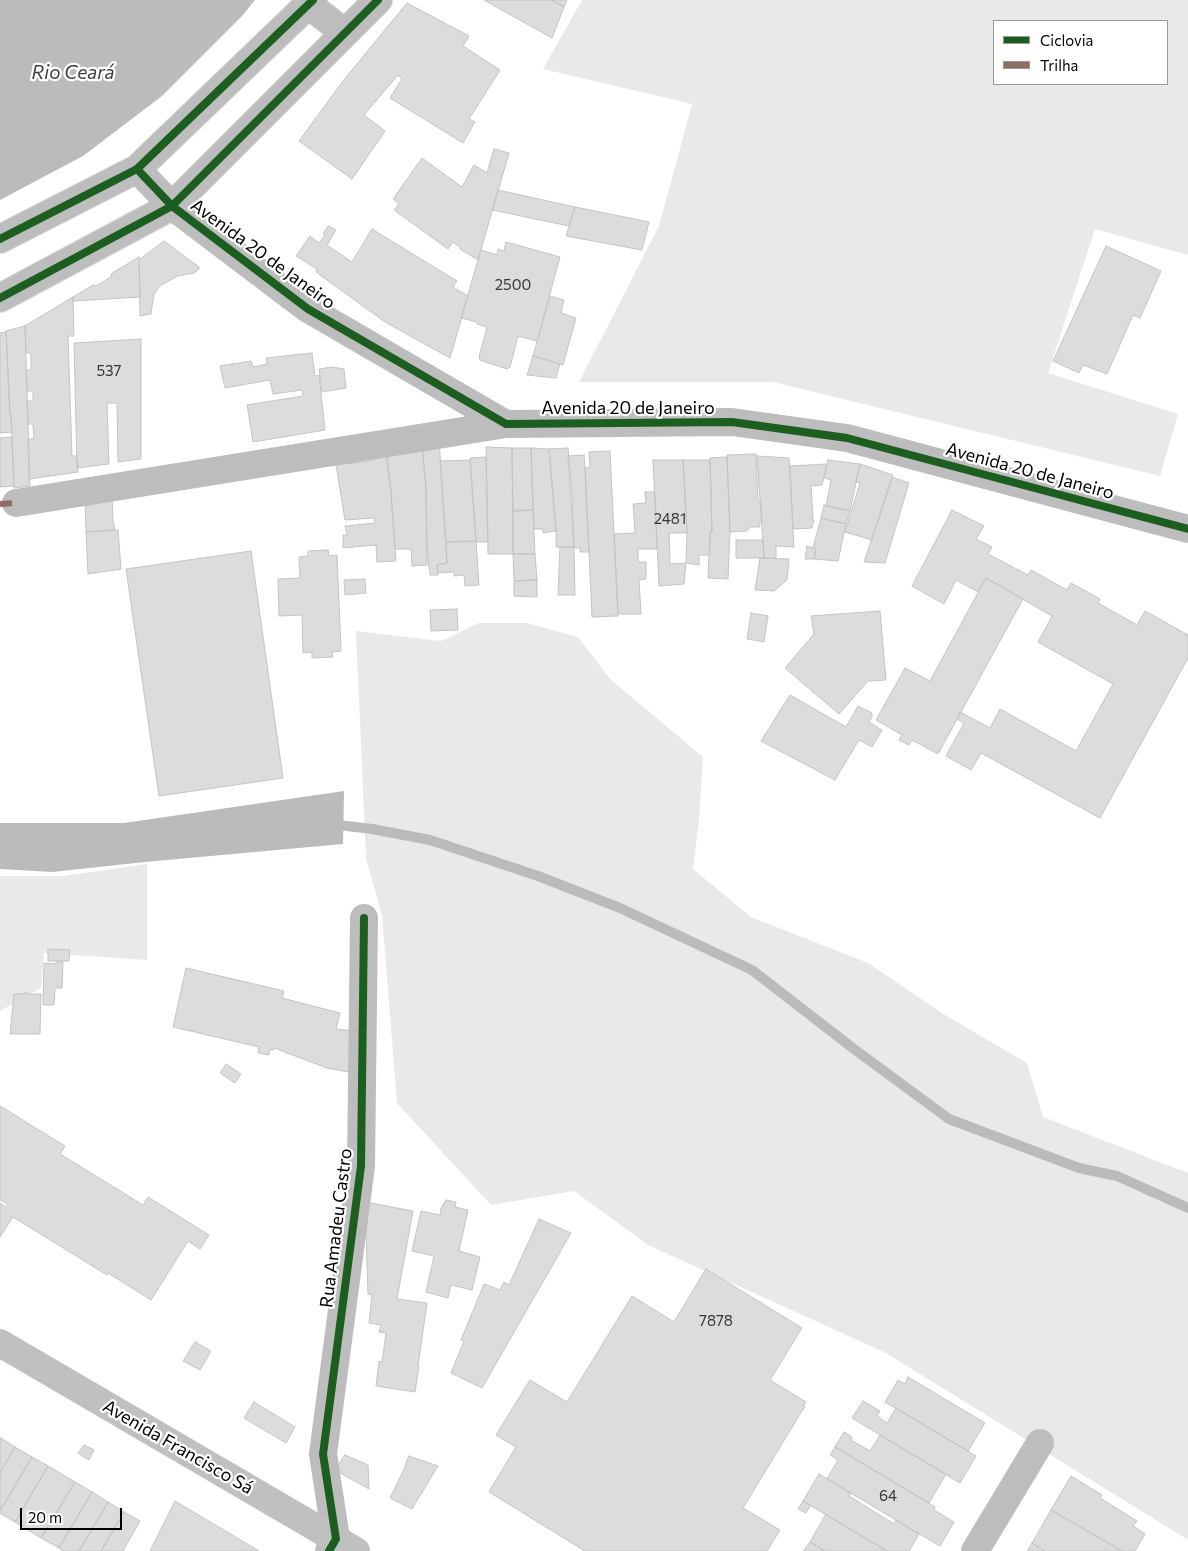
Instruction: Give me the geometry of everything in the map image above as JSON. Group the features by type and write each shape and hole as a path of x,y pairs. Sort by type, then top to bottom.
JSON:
{"main road":[{"name":"Avenida Francisco Sá","path":"0,1343 340,1547"}],"street":[{"path":"0,298 172,206 378,0"},
{"path":"0,239 136,169 311,2 345,33"},
{"name":"Avenida 20 de Janeiro","path":"136,169 172,206 308,308 506,424 732,422 847,438 1188,529"},
{"path":"16,503 506,424"},
{"name":"Rua Amadeu Castro","path":"340,1547 323,1454 361,1166 364,918"},
{"path":"975,1551 1040,1442"}],"shaded area":[{"path":"582,0 1188,0 1188,255 1095,229 1048,373 1178,414 1160,476 773,382 579,382 659,226 692,104 543,69"},
{"path":"479,623 527,623 578,637 610,679 703,757 699,821 693,869 751,917 868,963 945,1015 1027,1063 1043,1117 1188,1173 1188,1540 886,1353 648,1245 574,1191 491,1205 397,1103 382,915 366,859 356,631 441,641"},
{"path":"147,864 147,960 44,953 41,988 0,1011 0,876 64,876"}],"water":[{"name":"Rio Ceará","path":"0,0 255,0 242,16 162,96 83,156 0,200"},
{"path":"344,791 343,844 52,872 0,869 0,823 124,823"}],"building":[{"path":"484,0 552,0 564,7 552,38"},
{"path":"552,0 567,0 564,7"},
{"path":"407,3 469,36 463,46 500,70 469,119 475,122 463,143 390,98 402,79 398,75 364,115 385,131 352,179 299,141 343,81"},
{"path":"494,149 509,153 478,260 460,249 453,242 448,249 394,210 399,204 393,199 422,158 462,187 474,165 487,173"},
{"path":"498,190 575,207 569,226 492,210"},
{"path":"575,207 649,222 642,250 566,236"},
{"path":"328,226 336,230 327,245 352,262 372,229 457,281 453,287 468,296 450,358 385,322 316,272 317,269 296,256 310,236 319,243 325,235 323,234"},
{"path":"164,241 199,267 199,269 194,273 178,276 161,285 154,294 151,314 140,316 139,260"},
{"path":"506,242 560,257 537,341 518,336 510,367 507,369 480,360 479,357 487,327 461,318 481,250 497,255 498,249 504,251"},
{"path":"1106,246 1161,271 1140,318 1133,315 1107,374 1083,365 1079,373 1053,361"},
{"path":"139,257 140,297 73,301 73,297 111,277 112,273"},
{"path":"550,296 564,300 561,313 576,318 563,365 533,356"},
{"path":"73,297 74,336 68,336 72,456 77,456 78,472 29,479 28,439 34,439 33,424 28,424 27,401 33,401 33,391 27,391 26,370 31,370 31,353 26,353 25,326"},
{"path":"25,326 30,486 14,488 6,331"},
{"path":"6,332 12,432 0,433 0,333"},
{"path":"141,339 141,459 118,462 117,403 107,403 109,464 77,468 74,343"},
{"path":"312,353 315,376 319,375 325,430 253,442 247,405 303,396 302,390 273,394 270,380 225,388 220,366 251,361 253,367 267,364 266,358"},
{"path":"533,356 560,364 556,378 527,375"},
{"path":"332,367 344,369 346,388 322,392 319,369"},
{"path":"12,437 14,486 0,487 0,438"},
{"path":"439,439 447,563 437,565 438,575 430,575 427,552 426,489 422,443"},
{"path":"422,443 426,489 427,565 412,566 411,549 395,549 386,450"},
{"path":"486,447 512,448 513,554 488,554"},
{"path":"512,448 531,448 533,510 513,511"},
{"path":"531,448 549,449 556,531 543,533 543,529 534,529"},
{"path":"568,448 574,547 556,547 549,449"},
{"path":"386,450 396,561 377,562 376,545 343,548 343,535 347,535 345,526 375,523 374,518 345,520 336,465 369,461 368,452"},
{"path":"610,451 618,616 592,617 585,468 590,467 589,452"},
{"path":"756,454 758,502 761,502 762,523 759,523 760,527 749,527 747,531 730,532 727,455"},
{"path":"584,455 589,552 580,552 580,548 574,548 568,456"},
{"path":"757,456 789,458 794,547 776,546 776,558 764,558"},
{"path":"486,457 488,542 476,542 470,458"},
{"path":"727,457 730,532 728,579 708,578 710,532 712,532 710,458"},
{"path":"470,460 476,541 446,542 440,461"},
{"path":"653,460 683,460 687,533 669,533 670,564 686,563 684,584 659,586"},
{"path":"683,460 710,460 712,532 710,532 710,555 699,555 699,565 686,563 687,533"},
{"path":"828,460 860,464 850,511 826,506 831,480 824,478"},
{"path":"827,464 822,485 811,486 813,519 811,520 814,520 812,528 793,529 790,466"},
{"path":"860,464 893,475 872,540 845,532 860,483 856,482"},
{"path":"892,477 909,483 885,563 864,562"},
{"path":"645,492 655,492 657,549 638,549 638,562 646,562 646,579 639,580 641,614 618,614 614,534 635,533 633,504 646,503"},
{"path":"112,497 115,530 86,532 85,499"},
{"path":"824,505 850,511 846,524 821,518"},
{"path":"533,510 535,554 513,554 513,511"},
{"path":"952,510 984,526 976,539 992,547 988,554 1028,575 1031,570 1067,590 1071,583 1100,599 1098,603 1137,625 1145,611 1188,635 1188,658 1100,818 981,753 971,770 946,756 964,723 957,719 960,712 990,728 1000,709 1076,751 1113,684 1038,642 1052,616 986,578 978,592 956,580 944,604 912,586"},
{"path":"821,518 846,524 838,561 814,559 816,549 813,548"},
{"path":"118,530 121,569 88,574 86,532"},
{"path":"736,540 763,540 764,558 736,558"},
{"path":"476,541 479,585 465,586 464,575 454,576 454,572 438,573 437,565 447,563 446,542"},
{"path":"807,546 816,549 814,559 805,559"},
{"path":"560,547 574,547 575,595 558,595"},
{"path":"328,550 329,556 337,555 341,651 332,652 333,657 312,658 312,652 303,653 302,615 279,616 278,579 300,578 299,557 308,556 308,551"},
{"path":"251,551 283,778 159,796 126,569"},
{"path":"513,554 535,554 537,580 514,581"},
{"path":"760,558 789,559 787,580 774,591 755,590"},
{"path":"986,578 1023,599 938,754 912,740 909,745 899,740 902,735 876,720 905,668 930,681"},
{"path":"365,579 366,593 345,595 344,580"},
{"path":"537,580 537,597 514,596 514,581"},
{"path":"457,609 458,630 431,631 430,610"},
{"path":"880,611 886,680 868,681 839,714 785,668 814,634 811,616"},
{"path":"751,613 768,616 764,642 747,639"},
{"path":"790,695 846,727 858,706 872,713 869,722 882,730 872,747 859,740 835,780 761,741"},
{"path":"48,949 70,950 69,961 48,961"},
{"path":"56,962 63,962 62,988 55,988 54,1005 43,1005 44,963 56,964"},
{"path":"186,968 284,991 282,998 340,1013 336,1029 355,1031 354,1073 327,1068 274,1048 273,1050 270,1049 269,1055 258,1053 259,1047 173,1027"},
{"path":"27,992 27,994 41,994 40,1034 10,1034 14,994"},
{"path":"226,1064 241,1074 235,1083 220,1073"},
{"path":"0,1106 65,1146 60,1154 143,1205 148,1197 209,1235 200,1249 188,1241 151,1300 13,1217 0,1237 0,1203 6,1207 8,1204 0,1200"},
{"path":"446,1200 456,1202 455,1207 468,1210 459,1251 480,1257 472,1290 451,1285 448,1298 426,1292 434,1256 412,1251 421,1211 440,1215 441,1208"},
{"path":"365,1202 413,1211 397,1299 427,1303 415,1392 376,1386 379,1361 382,1362 386,1333 379,1332 381,1325 369,1323 372,1295 368,1294"},
{"path":"539,1219 571,1233 482,1388 451,1373 464,1341 461,1340 484,1284 500,1290 504,1282 509,1285"},
{"path":"706,1269 802,1328 770,1380 806,1402 805,1406 743,1508 780,1530 767,1551 585,1551 489,1492 516,1447 496,1435 530,1380 567,1402 632,1296 674,1322"},
{"path":"195,1342 211,1351 200,1370 183,1361"},
{"path":"908,1377 985,1423 968,1451 885,1402 898,1380 905,1384"},
{"path":"863,1401 880,1411 877,1416 887,1423 896,1408 976,1456 960,1483 852,1418"},
{"path":"254,1402 295,1427 286,1443 244,1418"},
{"path":"844,1432 852,1437 851,1440 870,1451 880,1435 946,1474 929,1503 835,1447"},
{"path":"0,1439 15,1447 0,1473"},
{"path":"84,1445 94,1450 89,1460 78,1453"},
{"path":"15,1447 32,1457 0,1511 0,1473"},
{"path":"835,1447 935,1507 934,1510 954,1522 940,1546 827,1479 838,1460 830,1455"},
{"path":"345,1455 368,1465 369,1489 335,1470"},
{"path":"409,1456 438,1466 412,1509 390,1498"},
{"path":"32,1457 48,1466 15,1522 0,1513 0,1511"},
{"path":"48,1466 75,1482 41,1538 15,1522"},
{"path":"819,1474 851,1493 849,1496 894,1524 896,1520 919,1534 909,1551 887,1551 803,1501"},
{"path":"1071,1476 1102,1495 1100,1498 1137,1521 1133,1526 1145,1534 1135,1551 1122,1551 1051,1510"},
{"path":"75,1482 92,1492 59,1548 41,1538"},
{"path":"92,1492 108,1502 79,1551 63,1551 59,1548"},
{"path":"175,1501 259,1551 150,1551"},
{"path":"803,1501 811,1505 806,1513 798,1509"},
{"path":"108,1502 124,1512 101,1551 79,1551"},
{"path":"1051,1510 1122,1551 1045,1551 1032,1543"},
{"path":"124,1512 140,1521 123,1551 101,1551"},
{"path":"826,1514 887,1551 825,1551 810,1542"},
{"path":"810,1542 825,1551 803,1551"},
{"path":"1032,1543 1045,1551 1027,1551"}],"waterway":[{"path":"330,824 372,829 430,840 538,876 620,908 752,970 949,1119 1079,1168 1117,1176 1188,1208"}],"marked path":[{"path":"0,504 16,503"}],"cycle path":[{"path":"0,239 137,169 313,0"},
{"path":"0,298 172,206 378,0"},
{"path":"137,169 172,206 308,309 506,424 732,422 847,438 1188,529"},
{"path":"329,1551 336,1539 323,1454 361,1166 364,918"}]}
